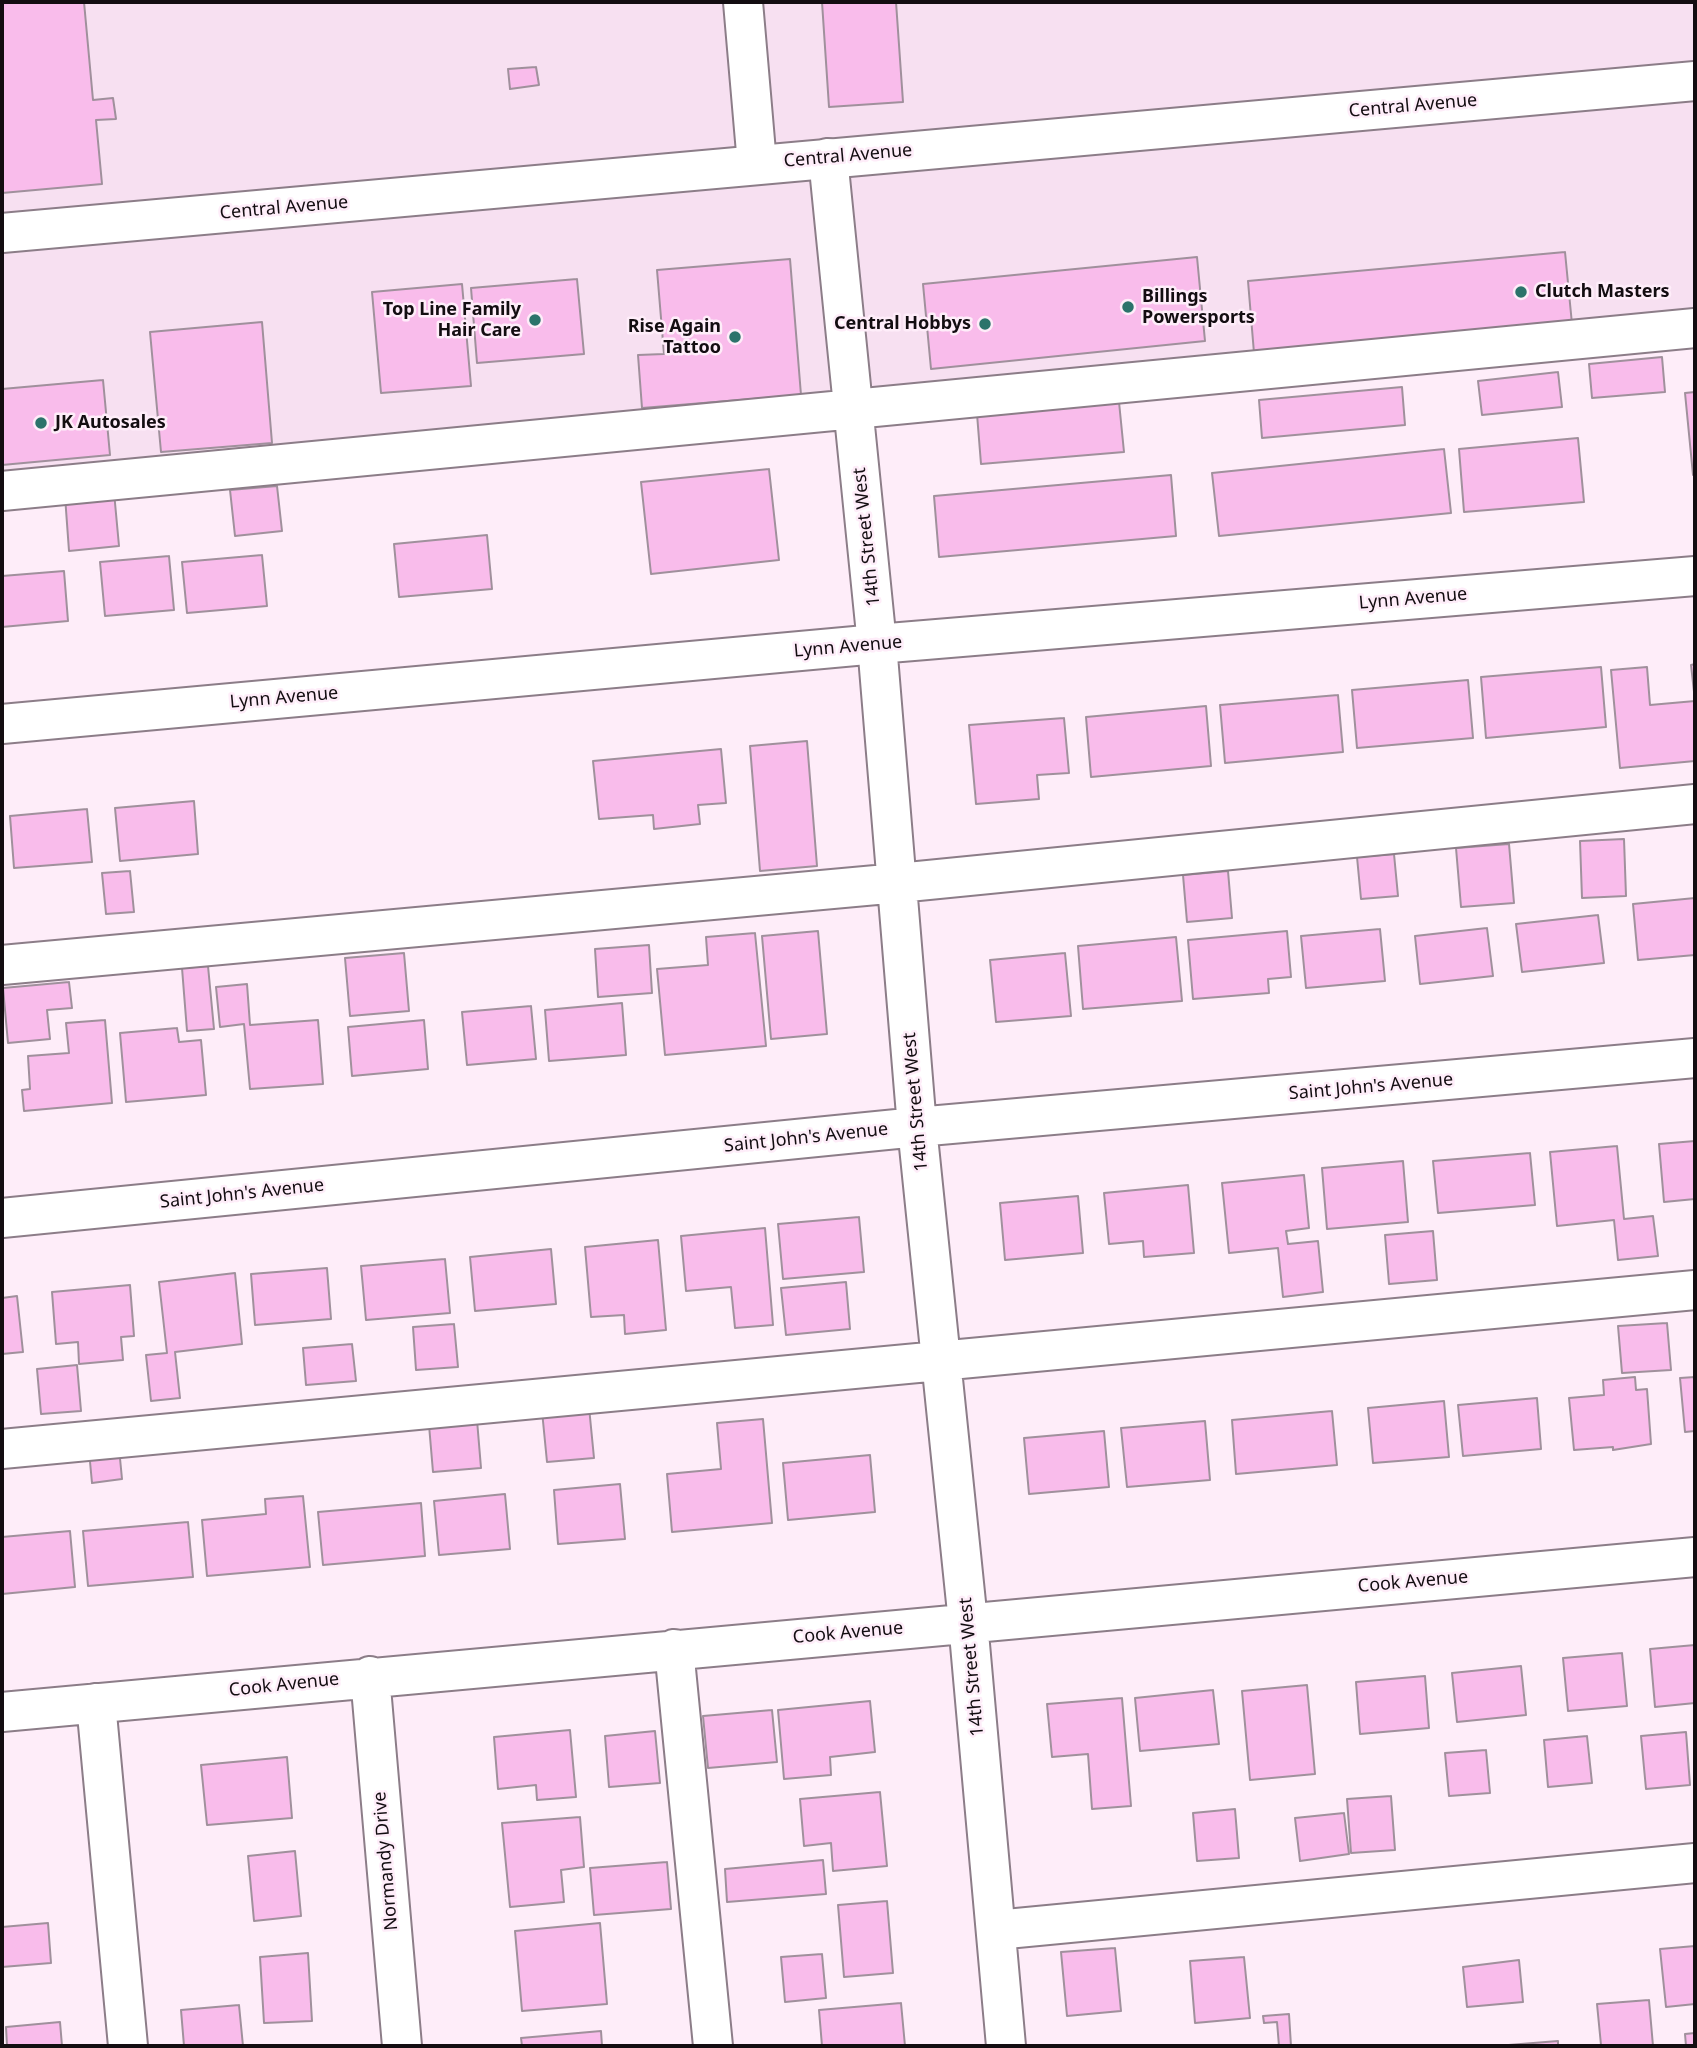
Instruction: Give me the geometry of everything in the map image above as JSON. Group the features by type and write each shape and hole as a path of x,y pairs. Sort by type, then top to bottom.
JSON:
{"street":[{"path":"743,2 757,164"},
{"name":"Central Avenue","path":"2,233 1692,81"},
{"name":"14th Street West","path":"828,158 877,644 917,1126 968,1622 1006,2046"},
{"path":"2,491 1695,328"},
{"name":"Lynn Avenue","path":"2,724 877,644 1695,576"},
{"path":"2,965 898,883 1695,804"},
{"name":"Saint John's Avenue","path":"2,1219 917,1126 1695,1058"},
{"path":"2,1449 1695,1290"},
{"name":"Cook Avenue","path":"2,1712 674,1648 1695,1557"},
{"path":"674,1648 713,2046"},
{"name":"Normandy Drive","path":"370,1676 402,2046"},
{"path":"96,1703 128,2046"},
{"path":"996,1930 1695,1863"}],"shaded area":[{"path":"2,2 1695,2 1695,330 2,492"}],"building":[{"path":"2,2 84,2 93,100 113,98 116,119 96,120 102,184 2,193"},
{"path":"822,2 896,2 903,102 829,107"},
{"path":"536,67 539,85 510,89 508,69"},
{"path":"1565,252 1572,324 1254,353 1248,281"},
{"path":"1197,257 1205,341 931,369 923,284"},
{"path":"790,259 801,395 642,408 638,355 664,354 657,270"},
{"path":"577,279 584,354 477,363 471,288"},
{"path":"462,284 471,386 381,393 372,292"},
{"path":"262,322 272,443 161,452 150,332"},
{"path":"1662,357 1665,392 1592,398 1589,364"},
{"path":"1558,372 1562,407 1482,415 1478,381"},
{"path":"103,380 110,455 2,465 2,389"},
{"path":"1402,387 1405,425 1262,438 1259,400"},
{"path":"1695,392 1695,475 1693,475 1685,393"},
{"path":"1119,402 1124,452 981,464 977,414"},
{"path":"1578,438 1584,502 1464,512 1459,449"},
{"path":"1444,449 1451,513 1219,536 1212,473"},
{"path":"769,469 779,560 651,574 641,482"},
{"path":"1171,475 1176,536 939,557 934,496"},
{"path":"277,486 282,531 235,536 230,490"},
{"path":"114,492 119,546 69,551 65,496"},
{"path":"487,535 492,589 399,597 394,544"},
{"path":"262,555 267,606 187,613 182,562"},
{"path":"169,556 174,610 105,616 100,562"},
{"path":"64,571 68,621 2,627 2,576"},
{"path":"1695,664 1695,701 1691,665"},
{"path":"1601,667 1606,727 1486,738 1481,677"},
{"path":"1647,667 1650,705 1695,701 1695,761 1620,768 1611,670"},
{"path":"1468,680 1473,738 1357,748 1352,690"},
{"path":"1338,695 1343,752 1225,763 1220,705"},
{"path":"1206,706 1211,766 1091,777 1086,717"},
{"path":"1064,718 1069,773 1037,775 1039,799 976,804 969,725"},
{"path":"807,741 817,866 760,871 750,746"},
{"path":"721,749 726,803 698,805 700,824 654,829 653,815 599,819 593,761"},
{"path":"194,801 198,854 120,861 115,808"},
{"path":"87,809 92,862 14,868 10,816"},
{"path":"1624,839 1626,896 1582,898 1580,841"},
{"path":"1509,844 1514,903 1461,907 1456,848"},
{"path":"1394,854 1398,896 1361,899 1357,857"},
{"path":"130,871 134,912 106,914 102,873"},
{"path":"1228,871 1232,918 1187,922 1183,875"},
{"path":"1695,898 1695,955 1638,960 1633,904"},
{"path":"1598,915 1604,963 1522,972 1516,924"},
{"path":"1487,928 1493,976 1420,984 1415,936"},
{"path":"1380,929 1385,981 1306,988 1301,936"},
{"path":"818,931 827,1034 771,1039 762,936"},
{"path":"1287,931 1291,977 1268,979 1269,993 1193,999 1188,940"},
{"path":"755,933 766,1046 665,1055 657,969 708,965 706,937"},
{"path":"1176,937 1182,1001 1083,1009 1078,946"},
{"path":"649,945 652,993 598,997 595,949"},
{"path":"404,953 409,1011 350,1016 345,958"},
{"path":"1065,953 1071,1016 996,1022 990,960"},
{"path":"208,966 214,1029 187,1031 182,968"},
{"path":"69,982 72,1008 47,1010 50,1039 8,1043 3,988"},
{"path":"247,984 250,1025 318,1020 323,1084 250,1089 244,1024 220,1027 216,987"},
{"path":"622,1003 626,1055 549,1061 545,1010"},
{"path":"531,1006 536,1059 467,1065 462,1012"},
{"path":"105,1020 112,1103 24,1111 22,1090 30,1089 28,1056 69,1053 66,1023"},
{"path":"424,1020 428,1069 352,1076 348,1027"},
{"path":"177,1028 179,1042 201,1040 206,1095 126,1102 120,1033"},
{"path":"1695,1141 1695,1199 1664,1202 1659,1144"},
{"path":"1617,1146 1624,1219 1653,1216 1658,1256 1618,1260 1614,1220 1557,1226 1550,1152"},
{"path":"1530,1153 1535,1205 1438,1213 1433,1161"},
{"path":"1403,1161 1408,1222 1327,1229 1322,1168"},
{"path":"1304,1175 1309,1228 1286,1231 1288,1244 1318,1241 1323,1292 1283,1297 1278,1248 1229,1253 1222,1183"},
{"path":"1188,1185 1194,1253 1144,1257 1143,1241 1109,1244 1104,1193"},
{"path":"1078,1196 1083,1253 1005,1260 1000,1203"},
{"path":"859,1217 864,1272 783,1279 778,1224"},
{"path":"765,1228 773,1325 735,1328 731,1287 686,1291 681,1236"},
{"path":"1433,1231 1437,1280 1389,1284 1385,1235"},
{"path":"658,1240 666,1330 625,1334 624,1315 591,1317 585,1247"},
{"path":"551,1249 556,1304 475,1311 470,1257"},
{"path":"445,1259 450,1313 366,1320 361,1266"},
{"path":"327,1268 331,1319 255,1325 251,1274"},
{"path":"235,1273 242,1344 175,1352 180,1398 151,1401 146,1355 167,1353 159,1282"},
{"path":"846,1282 850,1329 786,1335 781,1288"},
{"path":"130,1285 134,1336 121,1337 123,1360 79,1364 78,1342 56,1344 52,1292"},
{"path":"17,1296 23,1352 2,1354 2,1298"},
{"path":"1667,1323 1671,1370 1622,1373 1618,1326"},
{"path":"454,1324 458,1367 416,1370 413,1327"},
{"path":"352,1344 356,1381 306,1385 303,1348"},
{"path":"77,1365 81,1411 41,1414 37,1369"},
{"path":"1635,1377 1636,1390 1647,1389 1651,1444 1613,1450 1613,1447 1574,1450 1569,1398 1604,1395 1603,1380"},
{"path":"1695,1377 1695,1431 1685,1432 1680,1378"},
{"path":"1537,1398 1541,1449 1463,1456 1458,1405"},
{"path":"1444,1401 1449,1457 1373,1463 1368,1408"},
{"path":"589,1407 594,1458 547,1462 542,1411"},
{"path":"1332,1411 1337,1465 1236,1474 1232,1420"},
{"path":"763,1419 772,1523 672,1532 667,1474 721,1469 717,1423"},
{"path":"477,1420 481,1468 433,1472 429,1425"},
{"path":"1205,1421 1210,1480 1127,1487 1121,1428"},
{"path":"1104,1431 1109,1487 1029,1494 1024,1438"},
{"path":"119,1448 122,1479 92,1483 89,1451"},
{"path":"870,1455 875,1512 788,1520 783,1463"},
{"path":"620,1484 625,1539 558,1544 554,1490"},
{"path":"505,1494 510,1549 439,1555 434,1501"},
{"path":"303,1496 310,1567 207,1576 202,1520 266,1514 265,1499"},
{"path":"421,1503 425,1556 323,1565 318,1512"},
{"path":"188,1522 193,1577 88,1586 83,1531"},
{"path":"70,1531 75,1587 2,1594 2,1537"},
{"path":"1695,1645 1695,1703 1655,1707 1650,1649"},
{"path":"1622,1653 1627,1706 1568,1711 1563,1658"},
{"path":"1521,1666 1526,1715 1457,1722 1452,1673"},
{"path":"1425,1676 1429,1728 1360,1734 1356,1682"},
{"path":"1307,1685 1315,1774 1250,1780 1242,1691"},
{"path":"1213,1690 1219,1744 1140,1751 1135,1698"},
{"path":"1122,1698 1131,1806 1092,1809 1088,1754 1052,1757 1047,1704"},
{"path":"870,1701 875,1752 830,1757 831,1775 784,1779 778,1710"},
{"path":"772,1710 777,1762 708,1768 703,1716"},
{"path":"570,1730 576,1797 537,1800 536,1785 498,1789 494,1737"},
{"path":"655,1731 660,1783 609,1787 605,1736"},
{"path":"1686,1732 1690,1785 1646,1789 1641,1736"},
{"path":"1587,1736 1592,1783 1548,1787 1544,1740"},
{"path":"1486,1750 1490,1793 1449,1796 1445,1753"},
{"path":"287,1757 292,1818 207,1825 201,1765"},
{"path":"880,1792 887,1866 833,1871 831,1843 804,1846 800,1799"},
{"path":"1391,1796 1395,1850 1351,1853 1347,1799"},
{"path":"1235,1809 1239,1858 1197,1861 1193,1813"},
{"path":"1344,1813 1349,1854 1300,1861 1295,1818"},
{"path":"580,1817 584,1867 561,1870 564,1902 510,1907 502,1823"},
{"path":"295,1851 301,1916 254,1921 248,1856"},
{"path":"823,1860 826,1894 727,1902 725,1869"},
{"path":"667,1862 671,1909 594,1915 590,1868"},
{"path":"887,1901 893,1973 844,1977 838,1905"},
{"path":"48,1923 51,1963 2,1967 2,1927"},
{"path":"600,1923 607,2004 522,2011 515,1931"},
{"path":"1695,1946 1695,2004 1666,2007 1660,1949"},
{"path":"1115,1948 1121,2011 1067,2016 1061,1952"},
{"path":"308,1953 312,2021 264,2023 260,1957"},
{"path":"822,1954 826,1998 785,2002 781,1957"},
{"path":"1244,1957 1250,2018 1195,2023 1190,1961"},
{"path":"1519,1960 1523,2002 1467,2007 1463,1967"},
{"path":"1649,2000 1653,2046 1585,2046 1601,2045 1597,2004"},
{"path":"901,2003 905,2046 822,2046 819,2010"},
{"path":"239,2005 243,2046 184,2046 181,2010"},
{"path":"1289,2014 1291,2046 1279,2046 1277,2022 1264,2023 1263,2016"},
{"path":"60,2022 62,2046 7,2046 6,2027"},
{"path":"601,2031 602,2046 522,2046 521,2038"},
{"path":"1695,2033 1695,2046 1686,2046 1685,2034"},
{"path":"1558,2041 1558,2046 1496,2046"}],"place":[{"name":"Clutch Masters","path":"1521,292"},
{"name":"Billings Powersports","path":"1128,307"},
{"name":"Top Line Family Hair Care","path":"535,320"},
{"name":"Central Hobbys","path":"985,324"},
{"name":"Rise Again Tattoo","path":"735,337"},
{"name":"JK Autosales","path":"41,423"}]}
